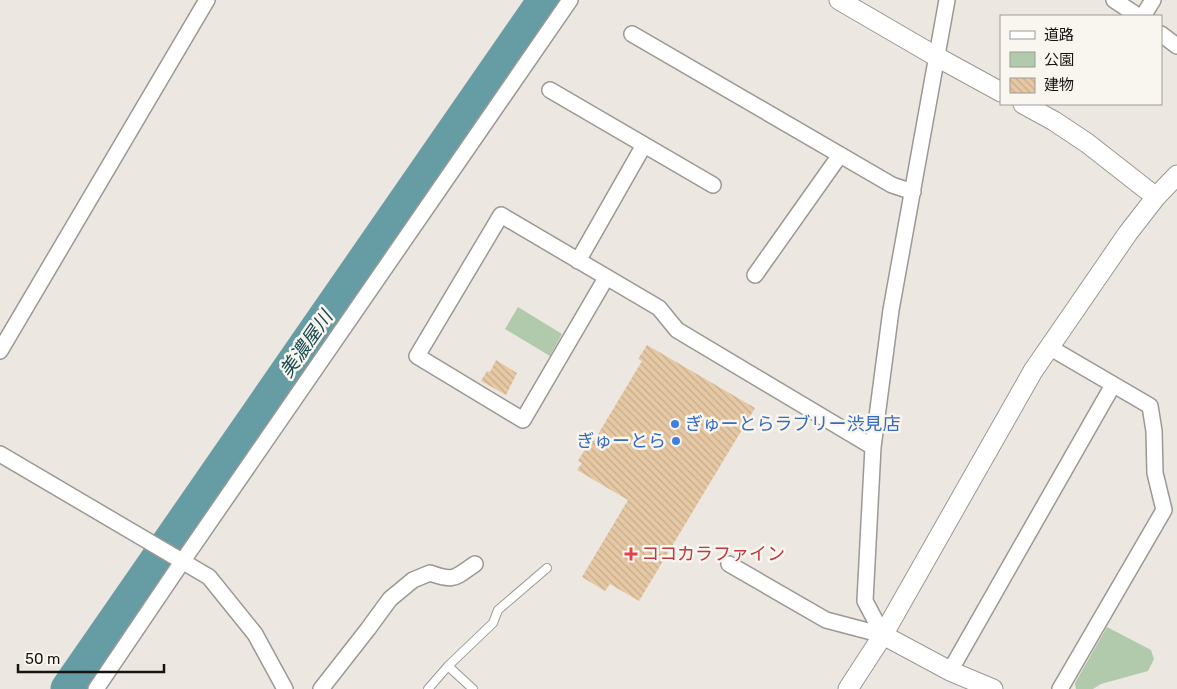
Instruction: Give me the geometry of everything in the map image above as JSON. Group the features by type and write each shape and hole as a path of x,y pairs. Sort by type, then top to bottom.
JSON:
{"street":[{"path":"0,351 207,0"},
{"path":"96,689 570,0"},
{"path":"840,0 1000,91"},
{"path":"884,635 865,601 873,447 891,310 947,0"},
{"path":"1114,0 1136,15"},
{"path":"1144,15 1153,0"},
{"path":"632,34 892,185 912,192"},
{"path":"1162,35 1177,46"},
{"path":"550,90 713,185"},
{"path":"1025,105 1054,121 1087,143 1156,197"},
{"path":"578,261 644,145"},
{"path":"755,275 840,155"},
{"path":"848,689 884,635 1033,371 1128,233 1156,197 1177,175"},
{"path":"606,278 523,420 417,356 501,215 659,308 677,330 873,447"},
{"path":"1049,347 1150,406 1154,431 1155,473 1164,510 1060,689"},
{"path":"950,671 1113,385"},
{"path":"0,454 209,577 256,634 284,689"},
{"path":"321,689 390,599 413,580 430,573 452,579 475,564"},
{"path":"729,564 826,620 884,635 950,671 993,689"}],"lane":[{"path":"428,689 448,666 493,623 498,610 547,568"},
{"path":"448,666 473,689"}],"green space":[{"path":"518,307 562,334 550,356 505,329"},
{"path":"1107,627 1151,650 1154,659 1148,671 1101,684 1093,689 1076,689 1075,683"}],"building":[{"name":"ぎゅーとらラブリー渋見店","path":"647,345 755,408 639,601 610,584 605,591 582,577 628,500 577,470 582,463 578,461 591,439 594,441 642,361 638,359"},
{"path":"496,360 517,373 506,395 481,381 487,371 490,372"}],"waterway":[{"name":"美濃屋川","path":"68,689 545,0"}],"place":[{"name":"ぎゅーとらラブリー渋見店","path":"675,424"},
{"name":"ぎゅーとら","path":"676,441"},
{"name":"ココカラファイン","path":"631,554"}]}
